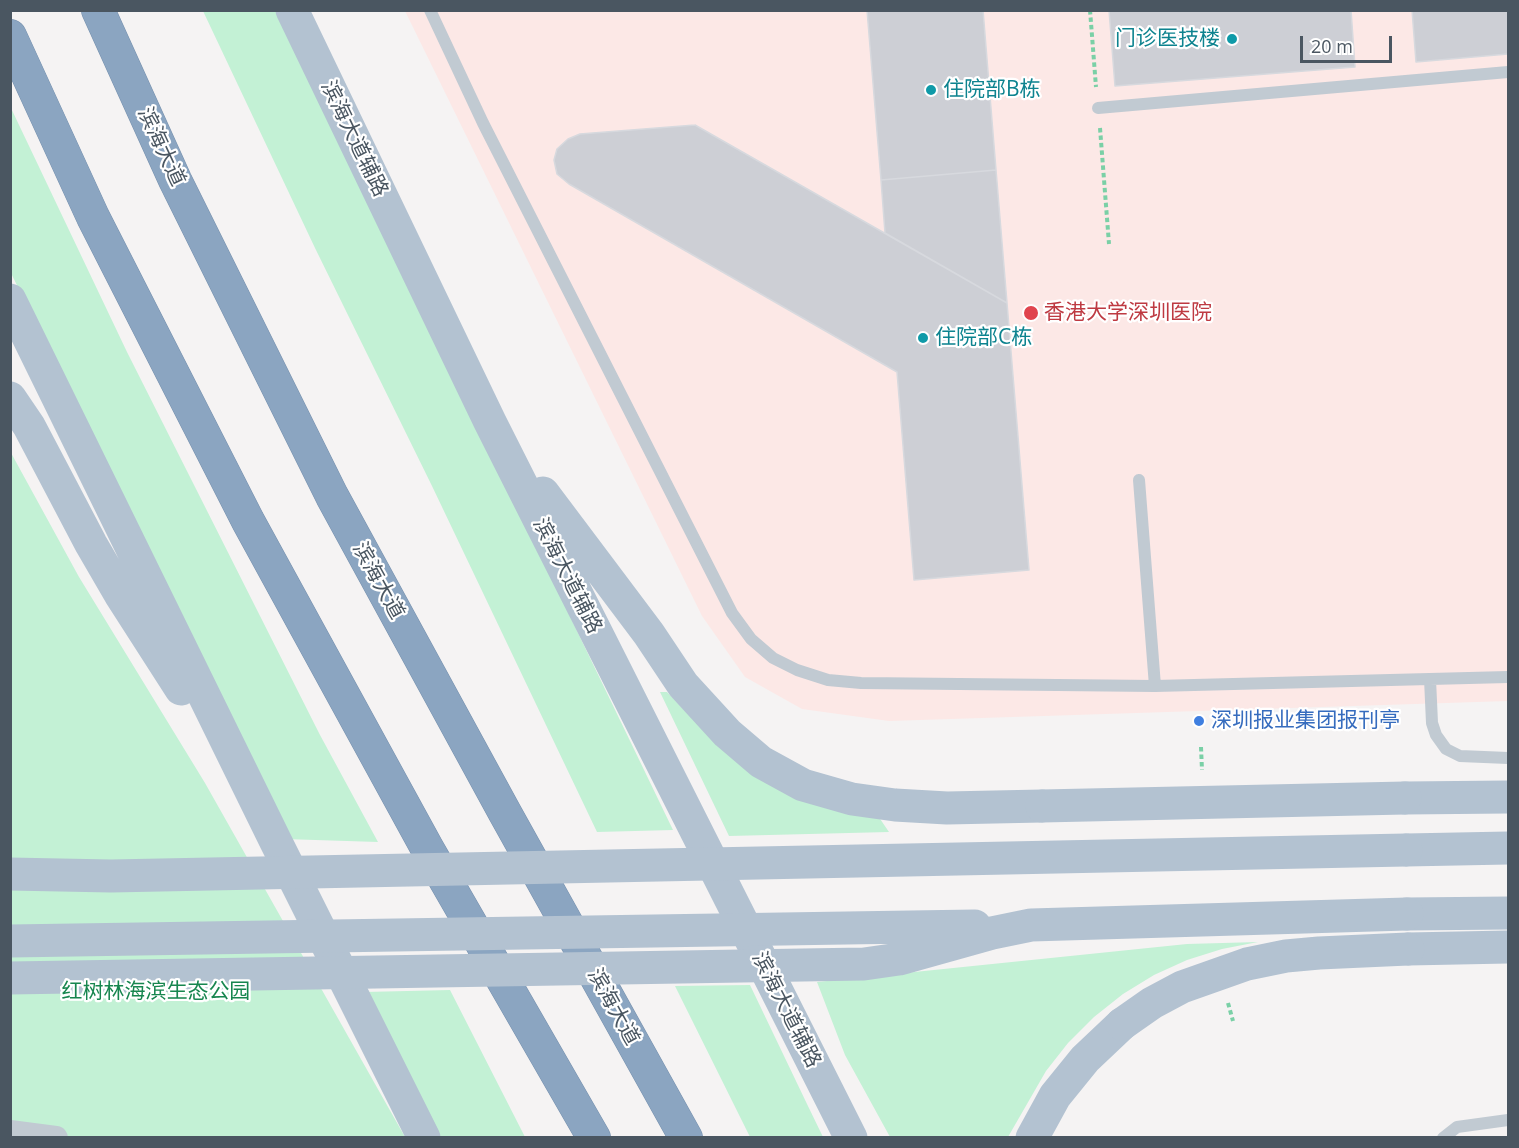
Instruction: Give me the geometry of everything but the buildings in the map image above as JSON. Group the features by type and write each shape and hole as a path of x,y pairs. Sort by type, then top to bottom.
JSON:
{"highway":[{"name":"滨海大道","path":"98,10 176,180 332,496 505,813 686,1137"},
{"path":"10,36 93,217 248,521 427,848 594,1137"}],"main road":[{"name":"滨海大道辅路","path":"292,10 490,422 851,1137"},
{"path":"10,300 275,840 424,1137"},
{"path":"10,398 28,426 120,594 223,754 275,840"},
{"path":"490,422 649,634 683,686 727,733 761,762 803,784 852,799 895,805 947,808 1509,797"},
{"path":"10,874 111,876 1509,848"},
{"path":"10,883 111,876"},
{"path":"10,941 1031,925 1509,913"},
{"path":"10,978 864,964 899,959 992,933 1031,925"},
{"path":"1032,1137 1055,1096 1085,1059 1122,1024 1152,1003 1182,987 1247,964 1286,956 1319,952 1509,947"}],"street":[{"path":"10,1132 56,1137"}],"lane":[{"path":"430,10 483,123 732,613 751,639 773,658 796,670 828,680 861,683 1155,686 1509,677"},
{"path":"1098,108 1509,72"},
{"path":"1139,480 1155,686"},
{"path":"1430,679 1432,723 1436,735 1446,749 1460,756 1509,759"},
{"path":"1443,1137 1457,1127 1509,1120"}],"shaded area":[{"name":"香港大学深圳医院","path":"405,11 1508,11 1508,701 889,721 802,709 745,677 702,616"}],"green space":[{"path":"203,11 278,11 673,830 597,832"},
{"path":"10,106 127,352 320,735 378,842 284,839 11,273"},
{"name":"红树林海滨生态公园","path":"10,451 79,577 205,783 405,1137 11,1137"},
{"path":"660,692 667,692 709,736 874,810 889,832 729,836"},
{"path":"1258,942 1222,949 1187,960 1154,975 1123,994 1094,1017 1068,1043 1046,1071 1008,1137 890,1137 845,1055 817,982 1187,944"},
{"path":"750,985 823,1137 750,1137 675,986"},
{"path":"450,990 525,1137 434,1137 364,992"}],"place":[{"name":"门诊医技楼","path":"1232,39"},
{"name":"住院部B栋","path":"931,90"},
{"name":"香港大学深圳医院","path":"1031,313"},
{"name":"住院部C栋","path":"923,338"},
{"name":"深圳报业集团报刊亭","path":"1199,721"}]}
